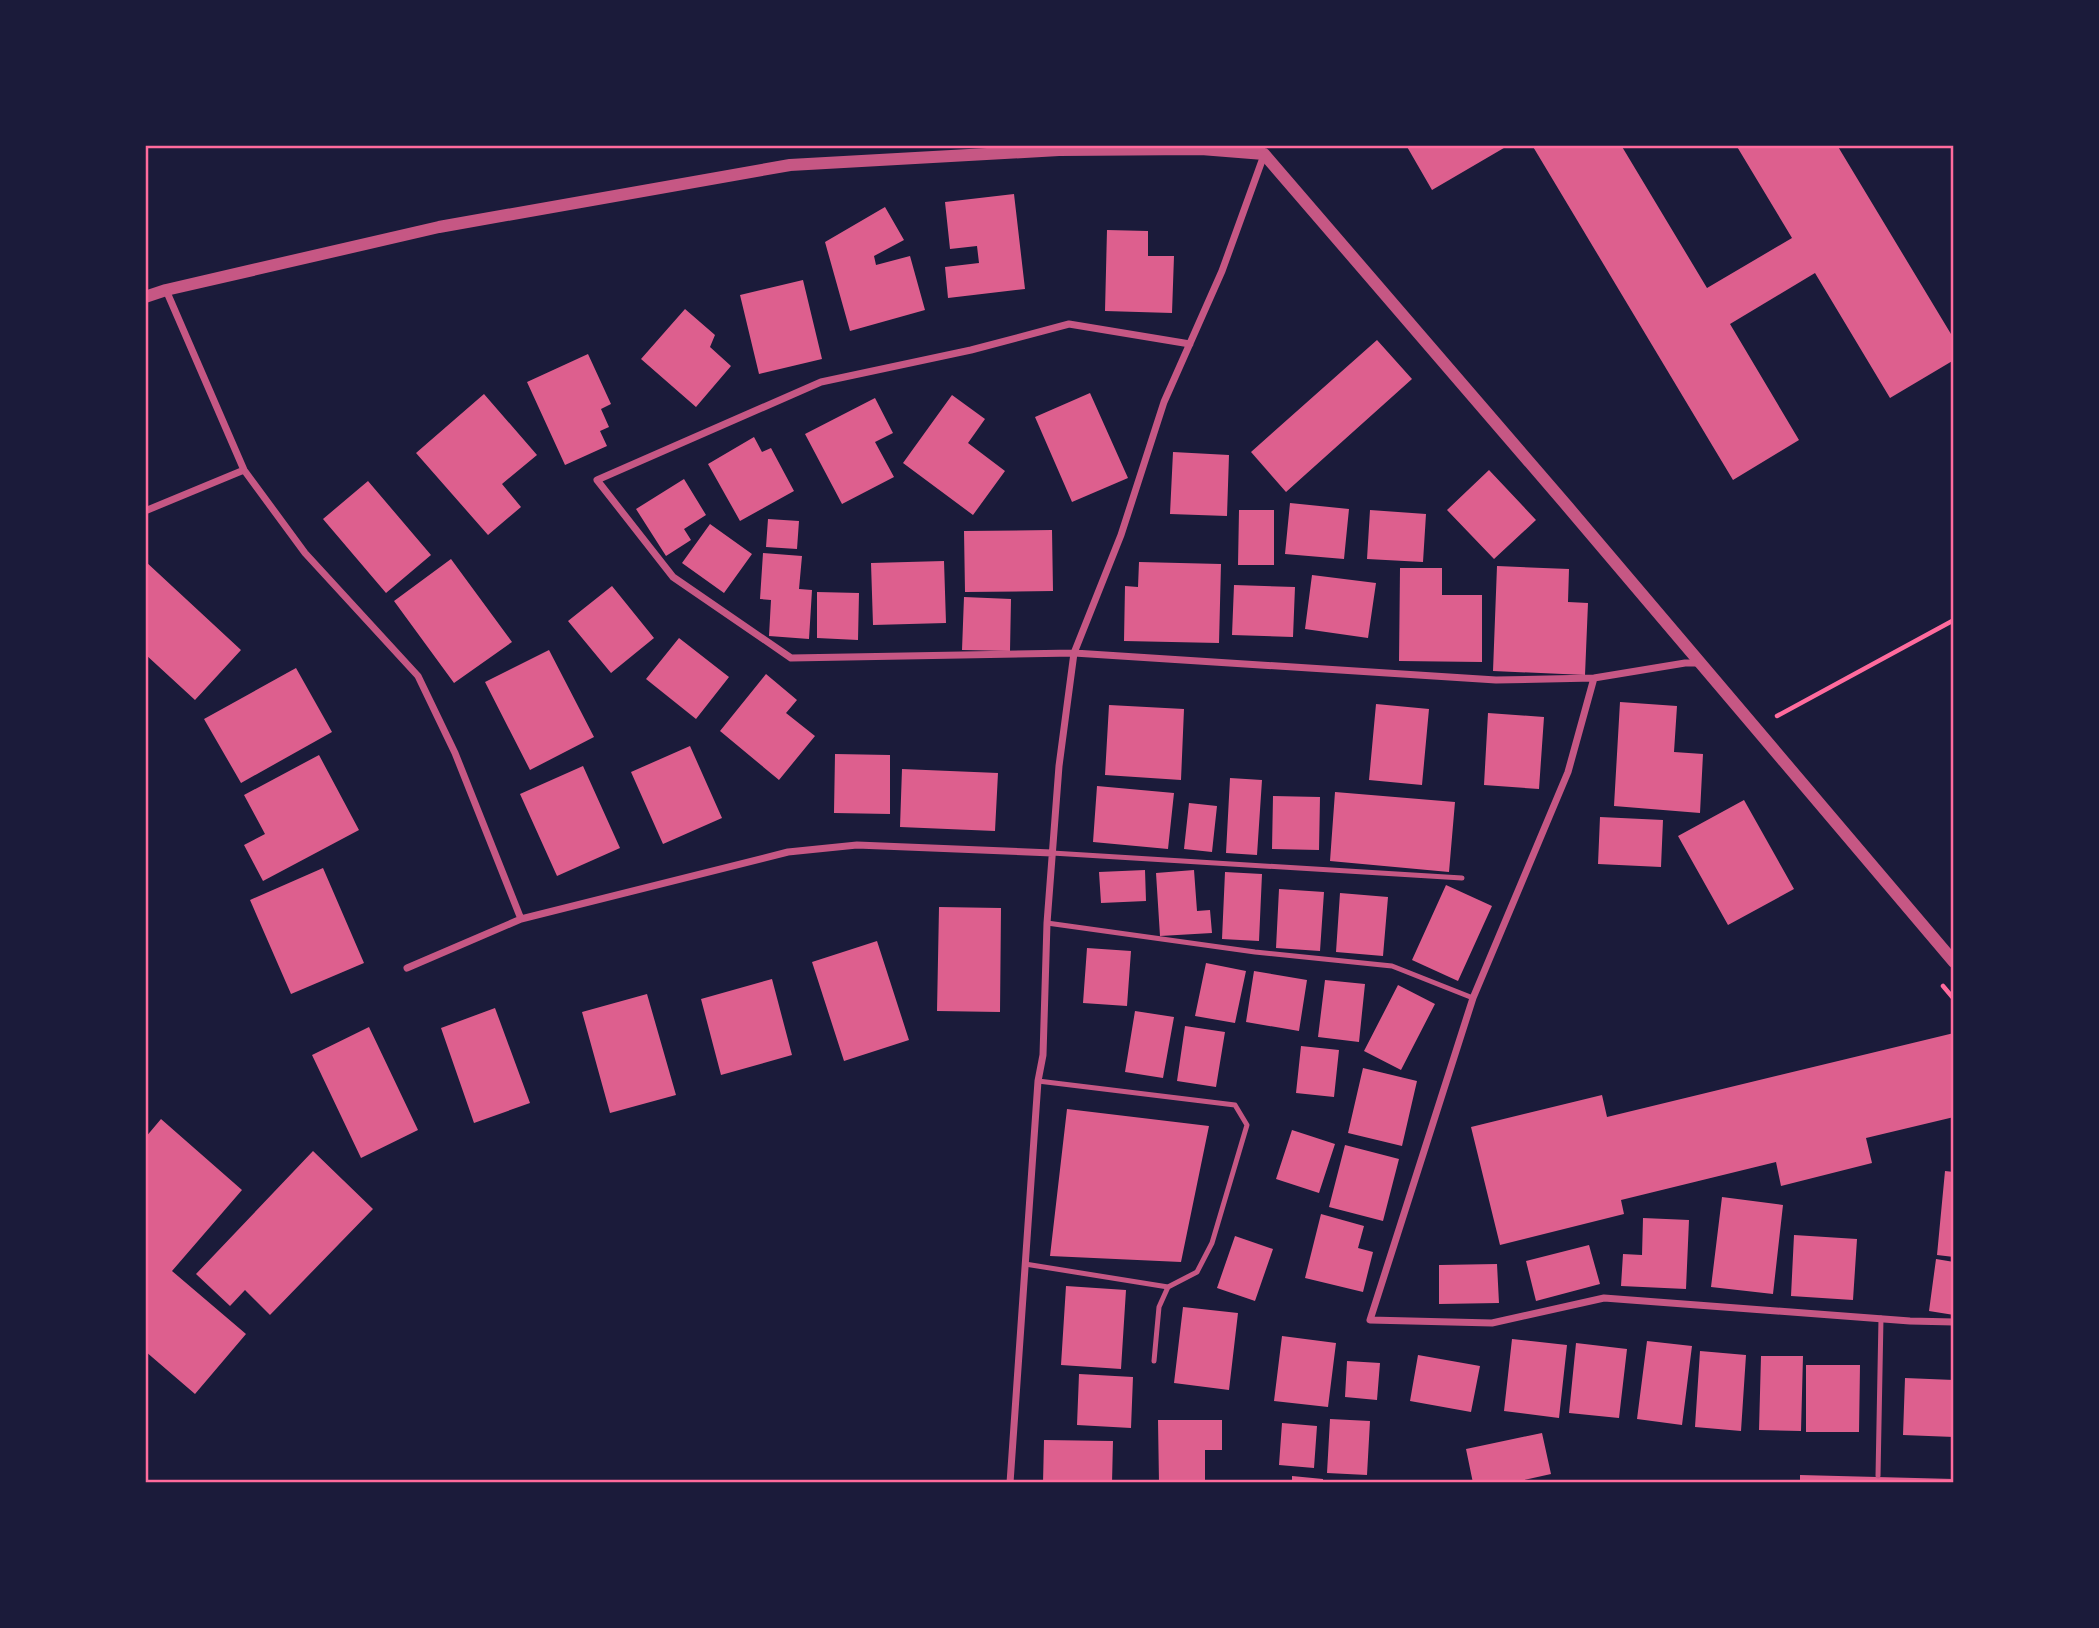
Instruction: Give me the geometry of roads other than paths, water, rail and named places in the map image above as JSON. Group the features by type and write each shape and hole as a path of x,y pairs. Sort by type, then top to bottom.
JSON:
{"street":[{"path":"145,297 439,227 790,165 1059,150 1266,150 1954,962"},
{"path":"1010,1483 1038,1081 1043,1055 1052,853 1059,766 1074,653 1121,535 1164,402 1222,271 1266,150"},
{"path":"166,290 244,470 305,554 418,676 455,753 521,919"},
{"path":"1190,344 1069,324 971,350 821,382 597,480 673,577 791,658 1074,653 1496,680 1594,678 1699,663"},
{"path":"145,511 244,470"},
{"path":"1594,678 1568,772 1473,998 1370,1320 1492,1323 1604,1298 1954,1322"},
{"path":"407,968 521,919 788,852 857,845 1052,853"}],"lane":[{"path":"1052,853 1462,878"},
{"path":"1047,923 1255,953 1392,966 1473,998"},
{"path":"1025,1264 1168,1287 1197,1272 1212,1243 1247,1125 1235,1105 1038,1081"},
{"path":"1154,1361 1159,1307 1168,1287"},
{"path":"1878,1476 1881,1318"}]}
